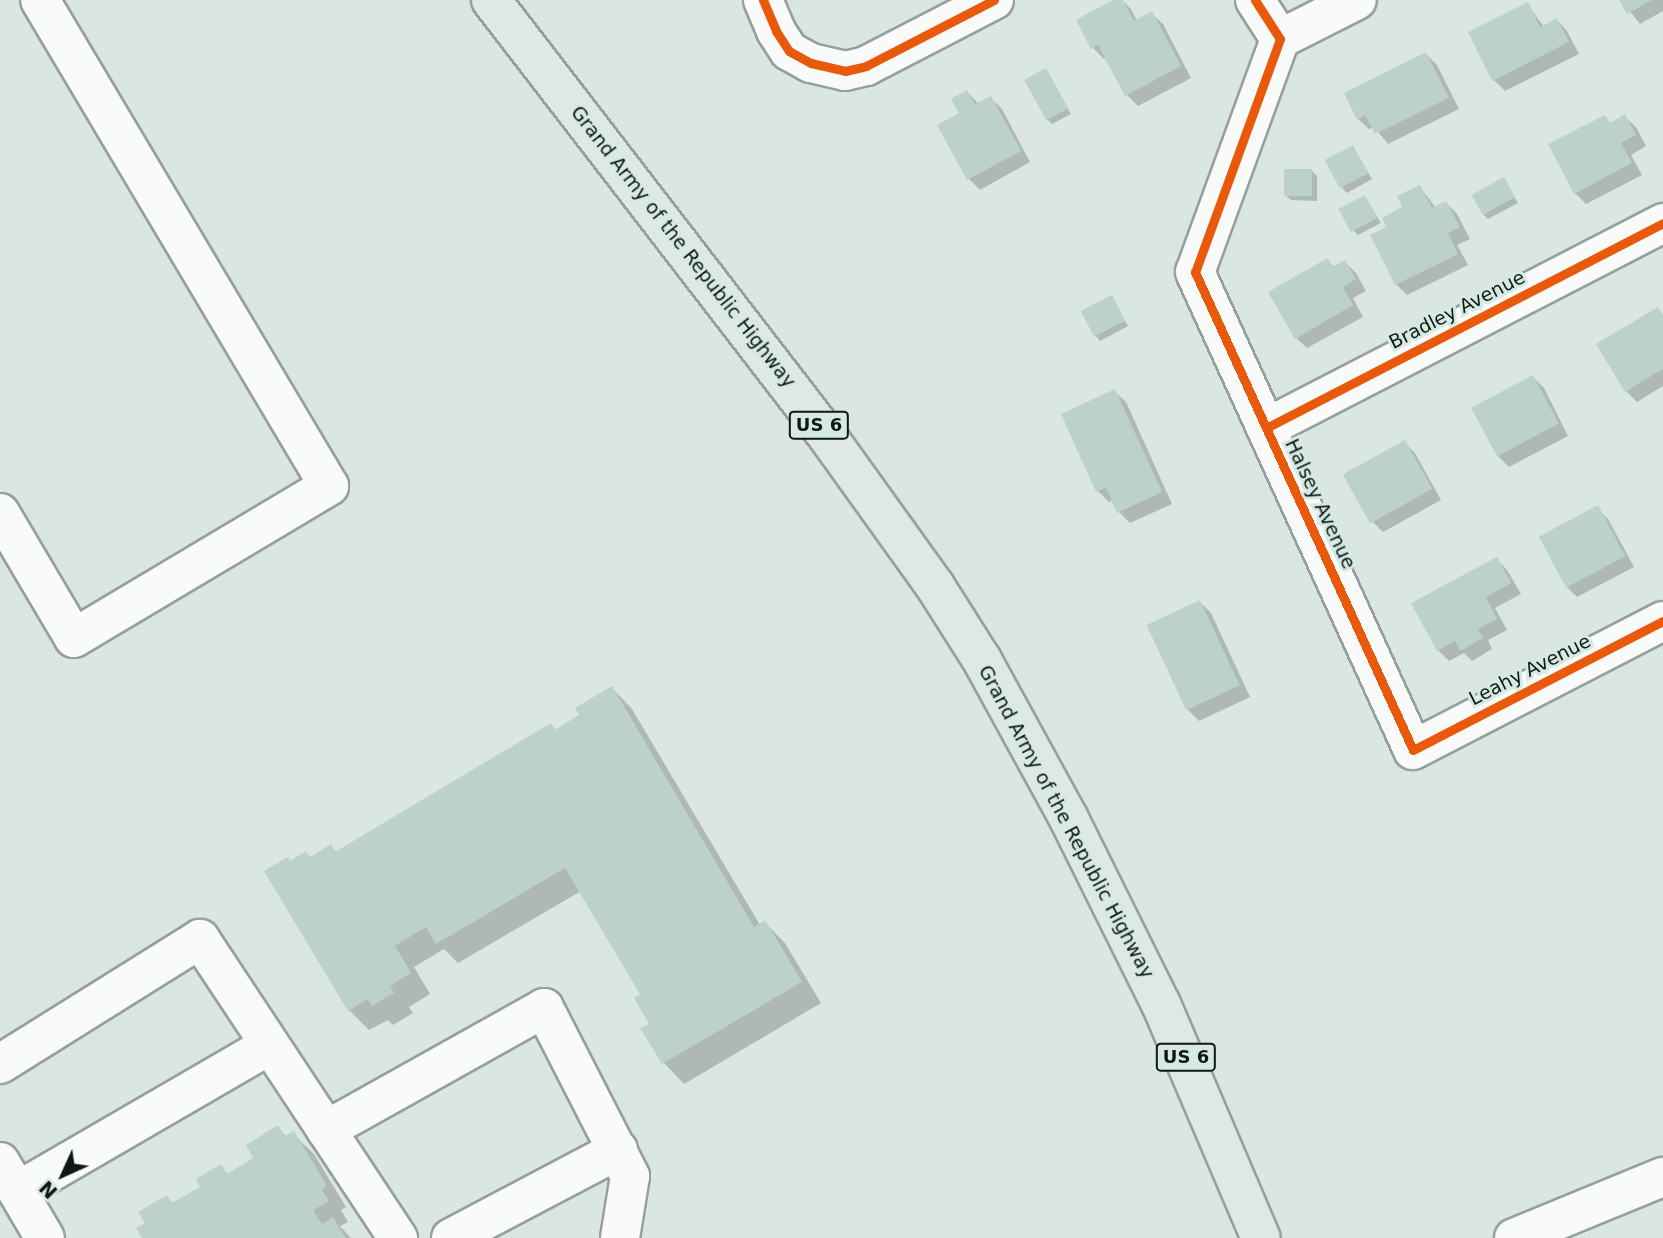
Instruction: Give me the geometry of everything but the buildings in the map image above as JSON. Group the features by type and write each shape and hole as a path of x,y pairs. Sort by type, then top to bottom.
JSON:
{"main road":[{"name":"Grand Army of the Republic Highway","path":"491,0 828,437 935,586 982,660 1073,827 1161,1004 1261,1238"}],"street":[{"path":"0,513 74,638 329,486 40,0"},
{"path":"763,0 776,31 789,51 822,67 845,71 866,66 994,0"},
{"path":"1255,0 1280,39 1357,0"},
{"name":"Halsey Avenue","path":"1280,39 1195,272 1413,750"},
{"name":"Bradley Avenue","path":"1266,428 1663,223"},
{"name":"Leahy Avenue","path":"1413,750 1663,621"},
{"path":"0,1065 200,939 398,1238"},
{"path":"326,1130 544,1008 631,1176 620,1238"},
{"path":"45,1238 9,1177 270,1045"},
{"path":"452,1238 618,1150"},
{"path":"1514,1238 1663,1177"}],"cycle path":[{"path":"763,0 776,31 789,51 811,63 845,71 866,66 994,0"},
{"path":"1255,0 1280,39 1195,272 1413,750 1663,621"},
{"path":"1266,428 1663,223"}]}
